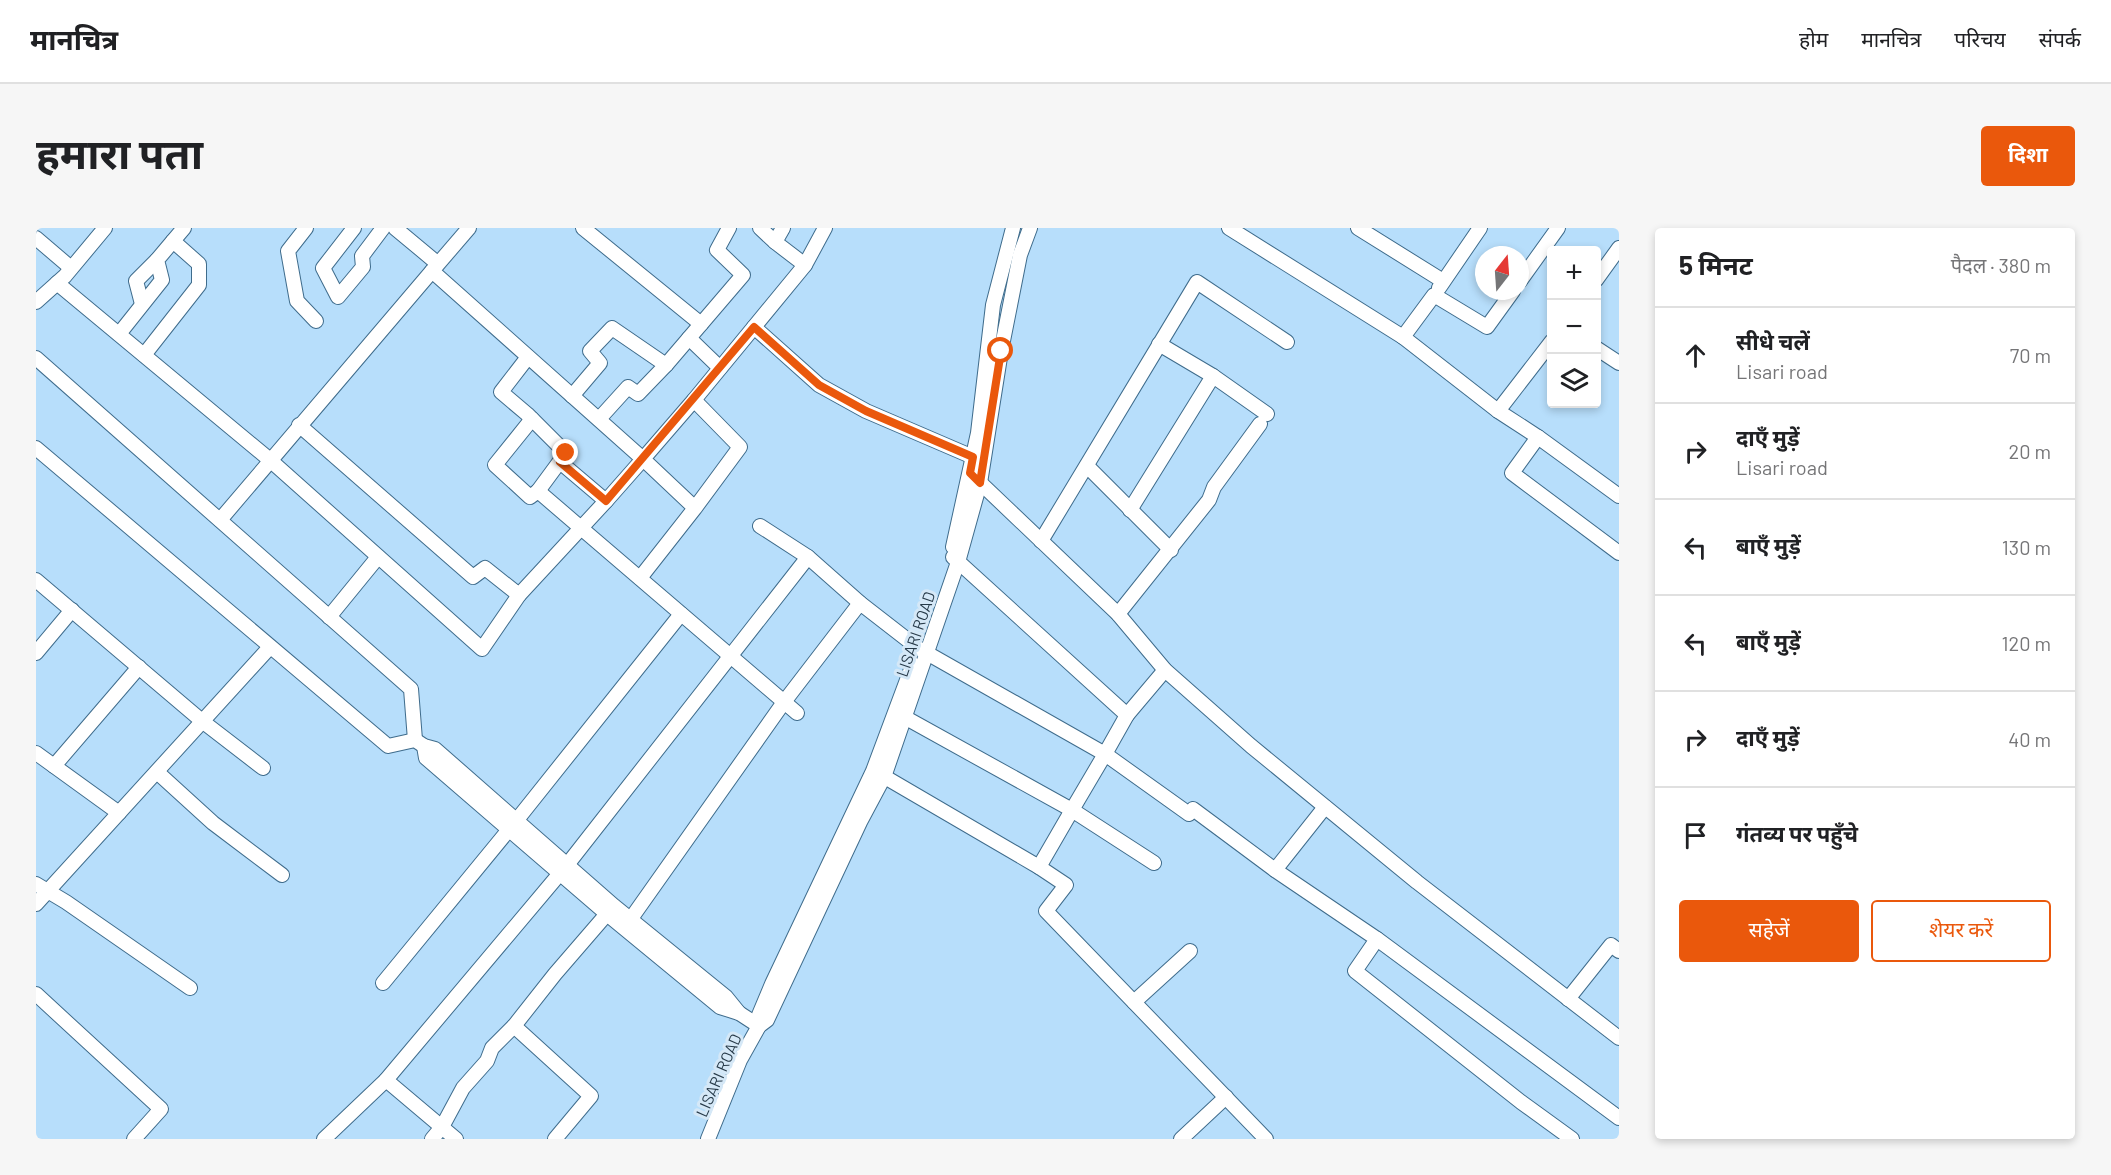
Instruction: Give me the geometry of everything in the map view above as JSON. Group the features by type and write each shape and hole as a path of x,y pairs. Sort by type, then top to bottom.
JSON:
{"street":[{"path":"36,302 71,268 105,228"},
{"path":"142,304 136,281 184,228"},
{"path":"306,228 288,251 297,301 316,321"},
{"path":"354,228 323,268 338,297 363,267 362,256 383,228"},
{"path":"395,228 528,357 695,508"},
{"path":"220,520 469,228"},
{"path":"583,228 701,324"},
{"path":"599,420 628,387 638,394 666,365 743,275 717,250 729,228"},
{"path":"760,228 804,266"},
{"path":"776,242 783,228"},
{"path":"57,283 270,460 482,649 519,596 694,400 804,266 825,228"},
{"name":"LISARI ROAD","path":"975,478 973,457 978,433 993,305 1013,228"},
{"name":"LISARI ROAD","path":"708,1139 740,1060 759,1026 767,1020 860,822 955,559 975,478 1020,255 1030,228"},
{"path":"1229,228 1403,338 1498,411 1619,496"},
{"path":"1358,228 1443,282"},
{"path":"1403,338 1480,228"},
{"path":"1529,268 1558,228"},
{"path":"36,238 71,268"},
{"path":"144,355 199,285 199,264 173,240"},
{"path":"344,241 362,256"},
{"path":"1601,273 1619,248"},
{"path":"118,334 162,280 157,260"},
{"path":"1041,541 1197,282 1287,342"},
{"path":"1434,295 1487,327 1506,300"},
{"path":"754,327 819,385 866,411 973,457"},
{"path":"572,396 600,363 590,351 612,328 666,365"},
{"path":"689,338 720,368"},
{"path":"1118,614 1209,500 1214,488 1264,419 1213,376 1159,344"},
{"path":"1498,411 1547,346"},
{"path":"1601,351 1618,360"},
{"path":"528,357 501,392 532,419 566,453 538,491 530,497 495,465 532,419"},
{"path":"36,358 411,689 419,743"},
{"path":"1130,510 1213,376"},
{"path":"640,578 740,447 694,400"},
{"path":"299,425 473,577 485,567 519,596"},
{"path":"1538,437 1512,472 1619,553"},
{"path":"36,448 388,746 419,743 435,749 443,764 610,910 686,972 726,997 739,1013 759,1026"},
{"path":"560,462 606,501"},
{"path":"1087,466 1171,550"},
{"path":"975,478 1118,614 1165,670 1251,746 1424,887 1619,1038"},
{"path":"538,491 797,713"},
{"path":"760,526 808,557 860,603 922,650 1105,754 1189,814 1193,809 1275,870 1377,939 1619,1118"},
{"path":"329,617 378,557"},
{"path":"324,1139 386,1080 564,869 808,557"},
{"path":"955,559 1127,715"},
{"path":"36,580 202,721 263,768"},
{"path":"630,920 784,702 860,603"},
{"path":"36,653 72,610"},
{"path":"383,983 513,825 681,614"},
{"path":"36,904 42,888 119,813 270,646"},
{"path":"54,766 139,667"},
{"path":"1039,867 1127,715 1165,670"},
{"path":"900,714 1072,810 1154,863"},
{"path":"36,753 119,813"},
{"path":"157,772 213,823 282,875"},
{"path":"879,774 1066,885 1046,911 1266,1139"},
{"path":"1275,870 1325,807"},
{"path":"42,888 66,902 190,988"},
{"path":"610,910 630,920 686,972"},
{"path":"432,1139 442,1127 463,1088 487,1061 492,1048 514,1026 610,910"},
{"path":"1377,939 1355,972 1572,1139"},
{"path":"1568,999 1616,943"},
{"path":"1134,1002 1190,951"},
{"path":"36,994 161,1109 134,1139"},
{"path":"514,1026 591,1096 555,1139"},
{"path":"386,1080 456,1139"},
{"path":"1181,1139 1226,1097"}],"route":[{"path":"566,453 560,462 606,501 754,327 819,385 866,411 973,457 970,473 980,483 1001,351"}]}
